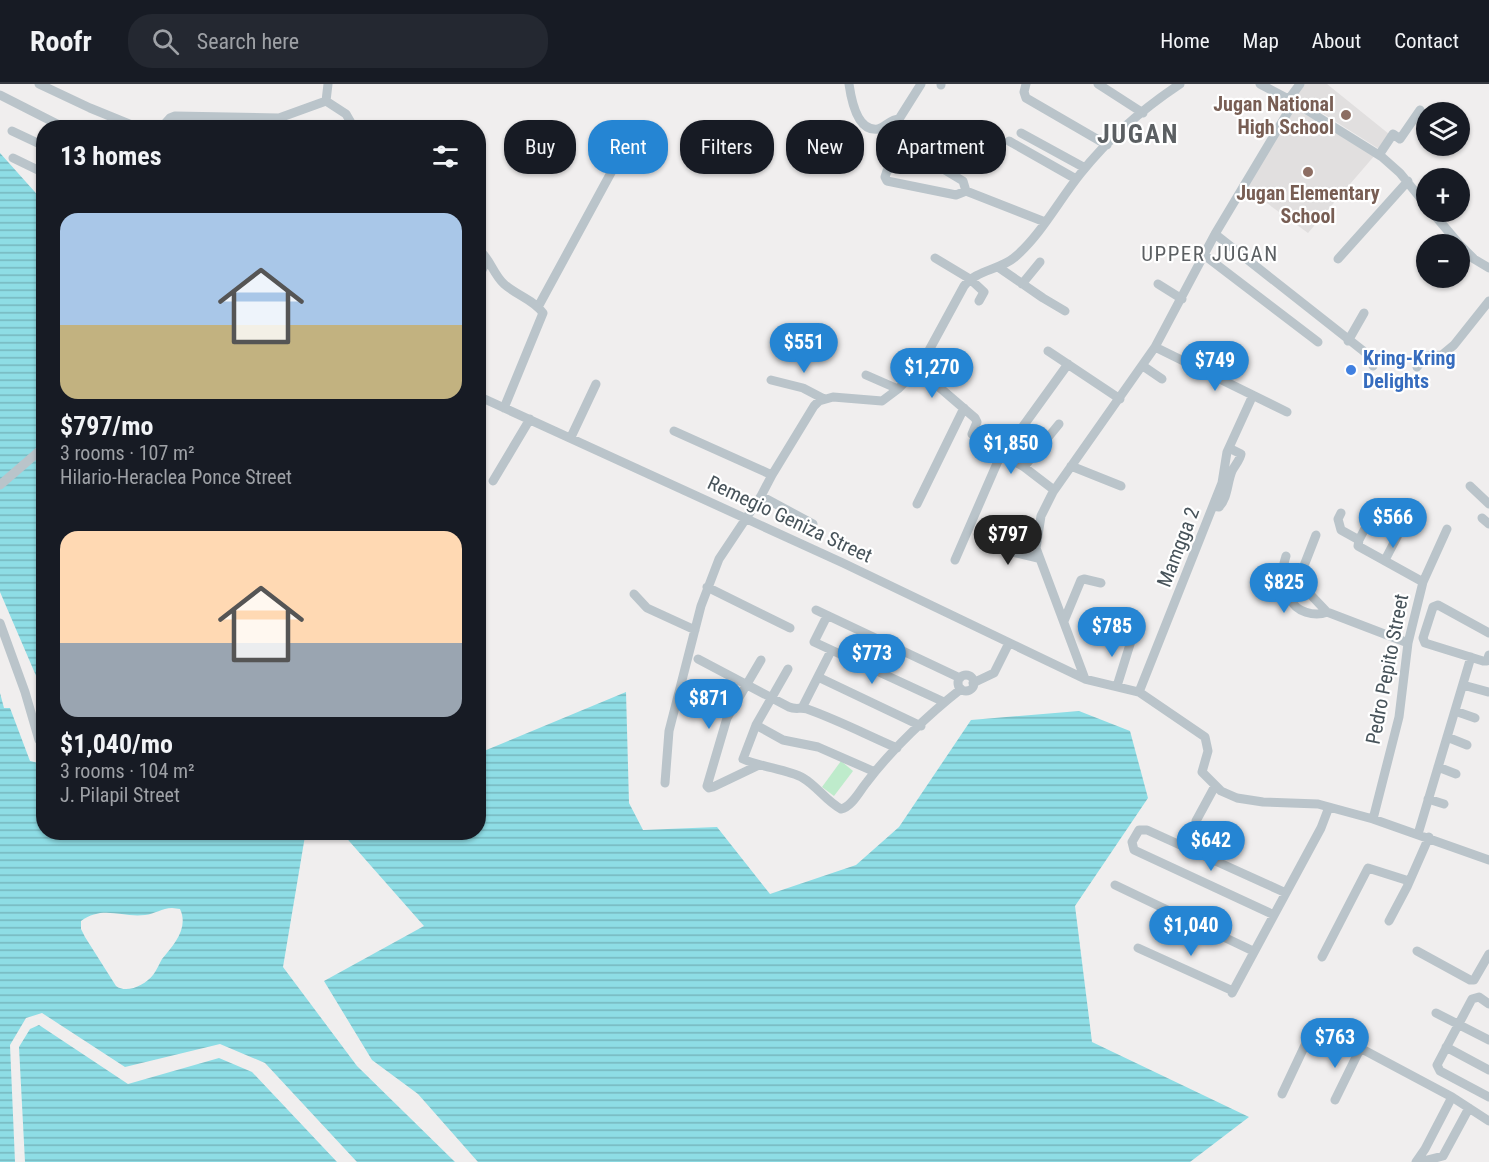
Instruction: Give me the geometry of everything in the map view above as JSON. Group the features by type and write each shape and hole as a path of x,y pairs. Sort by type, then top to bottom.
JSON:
{"street":[{"path":"39,84 119,120"},
{"path":"326,101 328,84"},
{"path":"849,84 858,116 870,128 880,129 893,119 899,119 921,84"},
{"path":"1026,84 1024,92 1026,98 1107,145"},
{"path":"1098,84 1143,113"},
{"path":"665,783 669,731 707,587 719,559 747,519 807,415 824,399 832,397 879,401 898,389 918,369 970,279 1015,257 1045,222 1085,168 1169,88 1180,84"},
{"path":"1260,84 1379,155 1391,164 1416,192"},
{"path":"1300,84 1143,366 1046,503 1038,527 1036,548 1038,558 1085,680 1139,692 1205,737 1208,751 1202,772 1215,786 1232,796 1252,801 1309,803 1329,807 1429,837 1489,860"},
{"path":"0,95 49,120"},
{"path":"168,120 175,116 279,118 326,101"},
{"path":"326,101 346,114 349,120"},
{"path":"1379,155 1393,134 1400,139 1416,116"},
{"path":"12,131 36,142"},
{"path":"1021,133 1085,168"},
{"path":"1009,141 1076,179"},
{"path":"13,158 36,169"},
{"path":"538,307 610,174"},
{"path":"886,174 887,181 956,195 966,191 1045,222"},
{"path":"952,174 963,181 966,191"},
{"path":"1338,259 1408,182"},
{"path":"1440,222 1450,234"},
{"path":"1215,234 1371,357 1373,366"},
{"path":"1204,255 1318,342"},
{"path":"1470,255 1489,268"},
{"path":"935,258 970,279 984,292 979,301"},
{"path":"488,260 493,271 504,284 538,307 543,316 504,408"},
{"path":"486,264 488,260"},
{"path":"1022,284 1040,262"},
{"path":"998,267 1065,311"},
{"path":"1158,284 1182,299"},
{"path":"1417,367 1426,356 1442,355 1454,345 1489,301"},
{"path":"1348,341 1364,313"},
{"path":"1155,346 1287,412"},
{"path":"1048,351 1120,399"},
{"path":"955,560 1002,454 1068,364"},
{"path":"1143,366 1162,380"},
{"path":"918,369 976,420 972,431 974,436 1024,467 1054,490"},
{"path":"866,375 898,389"},
{"path":"771,380 803,388 824,399"},
{"path":"571,437 596,384"},
{"name":"Mamgga 2","path":"1139,692 1222,483 1229,448 1254,395"},
{"name":"Remegio Geniza Street","path":"486,400 747,519 1085,680"},
{"path":"917,504 964,408"},
{"path":"494,481 530,419"},
{"path":"1024,467 1059,424"},
{"path":"674,431 772,475"},
{"path":"1213,507 1219,507 1223,503 1233,470 1241,457 1241,454 1229,448"},
{"path":"0,485 36,454"},
{"path":"1071,466 1121,486"},
{"path":"1470,486 1489,504"},
{"path":"761,496 813,524"},
{"path":"1385,560 1411,510"},
{"path":"1341,513 1338,519 1340,529 1359,540"},
{"path":"1373,513 1358,546 1423,582"},
{"name":"Pedro Pepito Street","path":"1373,819 1399,717 1408,643 1423,582 1447,530"},
{"path":"1316,535 1299,581 1290,597 1292,604 1312,614 1327,612"},
{"path":"983,545 1038,558"},
{"path":"1286,556 1284,563 1288,571 1327,612 1408,643"},
{"path":"1064,621 1081,580 1101,583"},
{"path":"707,587 790,628"},
{"path":"634,594 647,608 695,630"},
{"path":"1489,633 1438,605 1433,607 1424,633 1424,641 1471,657 1487,661 1489,654"},
{"path":"816,610 960,678"},
{"path":"827,616 813,642 944,702"},
{"path":"0,623 36,730"},
{"path":"1116,686 1132,638"},
{"path":"743,759 757,766 803,778 825,798 841,808 848,806 897,748 944,702 961,689 969,690 973,683 994,673 1009,643"},
{"path":"802,708 831,651"},
{"path":"1418,834 1471,657"},
{"path":"698,659 796,710 802,708 830,717 897,748"},
{"path":"757,766 711,788 707,786 727,718 761,660"},
{"path":"737,775 756,725 788,669"},
{"path":"961,689 958,685 960,678 964,675 969,676 973,683"},
{"path":"818,677 921,726"},
{"path":"1463,685 1488,692"},
{"path":"1455,711 1475,718"},
{"path":"756,725 783,740 818,747 875,772"},
{"path":"1447,737 1467,745"},
{"path":"1438,767 1456,774"},
{"path":"1196,820 1215,786"},
{"path":"1428,799 1444,804"},
{"path":"1138,948 1233,992 1321,828 1329,807"},
{"path":"1274,915 1134,850 1132,842 1139,830 1147,830 1286,893"},
{"path":"1389,921 1429,837"},
{"path":"1322,957 1368,868 1409,881"},
{"path":"1115,885 1253,951"},
{"path":"1417,951 1470,980 1474,980 1489,954"},
{"path":"1489,1004 1475,997 1472,999 1437,1065 1440,1071 1489,1097"},
{"path":"1436,1012 1489,1040"},
{"path":"1282,1094 1315,1024 1452,1097 1489,1121"},
{"path":"1446,1047 1489,1070"},
{"path":"1335,1101 1360,1049"},
{"path":"1417,1162 1452,1097"},
{"path":"1417,1162 1443,1156 1469,1108"}],"shaded area":[{"name":"Jugan National High School","path":"1303,84 1327,84 1389,134 1379,149 1295,96"},
{"name":"Jugan Elementary School","path":"1294,106 1375,155 1308,233 1246,188"}],"green space":[{"path":"841,761 853,771 834,796 822,787"}],"water":[{"path":"0,153 36,193 36,676 0,592"},
{"path":"626,692 629,803 643,830 717,827 770,894 856,865 899,827 971,720 1079,711 1130,731 1148,798 1075,906 1092,1042 1249,1117 1190,1162 478,1162 418,1094 372,1060 324,981 424,926 348,840 486,840 486,750"},
{"path":"0,693 4,708 10,708 30,761 36,762 36,840 304,840 283,967 357,1066 455,1162 357,1162 265,1063 220,1044 125,1067 42,1013 26,1018 10,1045 15,1162 0,1162","holes":["172,908 180,909 183,923 179,936 156,971 150,979 130,989 116,986 81,929 81,921 97,914 145,915"]},
{"path":"39,1025 128,1084 219,1058 252,1072 337,1162 25,1162 19,1047 30,1029"}],"place":[{"name":"Jugan National High School","path":"1346,115"},
{"name":"Jugan Elementary School","path":"1308,172"},
{"name":"Kring-Kring Delights","path":"1351,370"}],"district":[{"name":"JUGAN","path":"1138,134"},
{"name":"UPPER JUGAN","path":"1210,254"}]}
